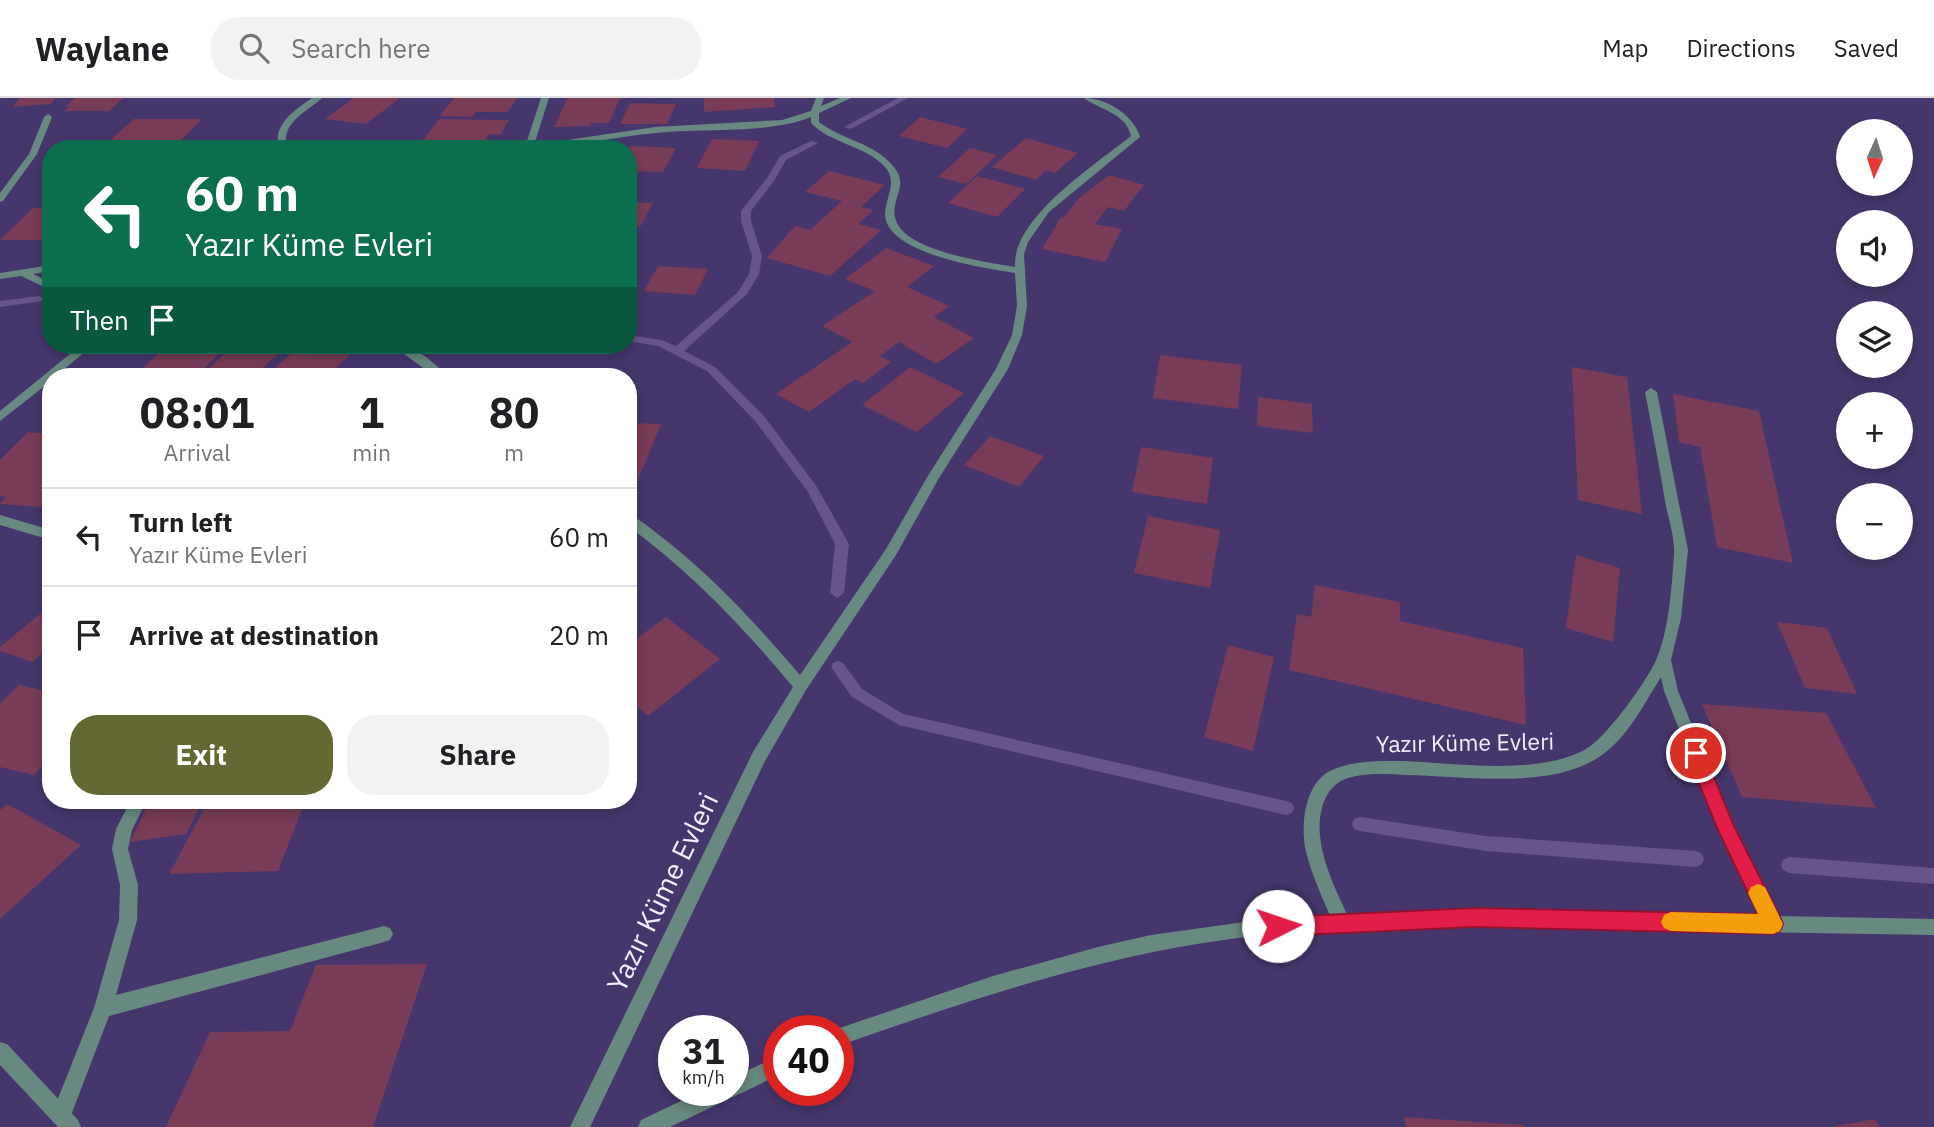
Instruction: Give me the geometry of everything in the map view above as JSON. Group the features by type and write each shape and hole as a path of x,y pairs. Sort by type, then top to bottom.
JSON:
{"street":[{"path":"280,140 282,130 297,112 318,98"},
{"path":"531,140 545,98"},
{"path":"820,98 815,112 816,123 822,129 861,148 889,166 898,187 890,215 892,226 917,245 944,255 1019,271"},
{"path":"584,140 655,130 782,123 847,98"},
{"name":"Yazır Küme Evleri","path":"580,1127 759,757 801,686 891,552 933,477 1002,369 1017,335 1021,306 1019,271 1023,242 1046,210 1136,137 1135,128 1126,118 1088,98"},
{"path":"0,199 33,153 48,117"},
{"path":"0,276 42,270"},
{"path":"24,273 42,282"},
{"path":"59,368 75,354"},
{"path":"412,354 432,368"},
{"path":"0,417 42,382"},
{"name":"Yazır Küme Evleri","path":"1341,921 1315,856 1311,833 1319,791 1335,776 1369,767 1483,771 1567,765 1594,753 1611,737 1664,660 1674,618 1681,550 1651,392"},
{"path":"0,520 42,532"},
{"path":"637,525 660,540 713,588 801,686"},
{"name":"Yazır Küme Evleri","path":"1664,660 1671,691 1717,807 1773,924"},
{"path":"0,1051 66,1121 128,920 129,885 120,849 124,829 134,809"},
{"path":"854,1031 1053,965 1150,944 1256,928 1341,921 1475,917 1934,927"},
{"path":"103,1008 384,934"},
{"path":"648,1127 692,1106"}],"building":[{"path":"20,98 56,98 51,104 12,107"},
{"path":"75,98 123,98 109,111 65,111 70,106 65,107"},
{"path":"354,98 400,98 366,124 325,119"},
{"path":"454,98 517,98 508,112 476,112 472,117 440,116"},
{"path":"568,98 620,98 609,123 554,127"},
{"path":"704,98 774,98 775,107 704,112"},
{"path":"630,103 676,104 667,124 620,124"},
{"path":"920,117 967,129 947,148 899,136"},
{"path":"134,119 202,119 181,140 110,140"},
{"path":"439,119 509,120 500,135 489,134 485,140 423,140"},
{"path":"1026,138 1078,153 1055,173 1046,170 1036,180 992,167"},
{"path":"712,139 759,141 745,171 697,168"},
{"path":"637,146 676,148 663,172 637,171"},
{"path":"970,148 997,155 966,184 938,177"},
{"path":"829,171 885,185 861,207 874,210 858,224 881,230 830,276 767,258 795,226 810,230 842,201 805,192"},
{"path":"1109,175 1144,185 1124,211 1108,207 1095,224 1122,229 1105,262 1042,249 1061,217 1064,218 1078,199"},
{"path":"977,176 1025,189 997,217 948,203"},
{"path":"637,202 653,203 640,227 637,227"},
{"path":"33,208 42,208 42,240 0,240"},
{"path":"886,248 934,266 907,287 949,306 934,317 974,338 936,364 899,342 880,356 891,362 863,383 855,379 809,412 776,394 852,342 822,326 875,291 845,279"},
{"path":"658,266 708,269 695,295 644,291"},
{"path":"158,354 218,354 205,368 143,368"},
{"path":"225,354 278,354 262,368 209,368"},
{"path":"291,354 351,354 336,368 275,368"},
{"path":"1160,355 1242,365 1238,409 1153,398"},
{"path":"910,367 964,393 917,432 862,405"},
{"path":"1572,367 1627,377 1642,514 1578,500"},
{"path":"1673,394 1759,411 1793,563 1717,547 1700,447 1679,442"},
{"path":"1258,397 1312,404 1313,433 1257,426"},
{"path":"637,423 661,424 637,482"},
{"path":"28,432 42,433 41,507 0,504 6,497 0,496 0,460"},
{"path":"990,436 1044,456 1019,487 964,465"},
{"path":"1141,447 1213,458 1207,504 1132,492"},
{"path":"1148,516 1220,530 1210,588 1134,573"},
{"path":"1576,555 1620,568 1613,642 1566,628"},
{"path":"1315,585 1400,602 1400,621 1523,648 1526,725 1289,670 1297,614 1311,617"},
{"path":"42,612 42,654 32,662 0,651 0,647"},
{"path":"666,617 720,659 648,716 637,707 637,638"},
{"path":"1777,622 1827,628 1857,694 1805,688"},
{"path":"1228,645 1274,657 1253,751 1204,737"},
{"path":"19,685 42,690 42,766 34,775 0,767 0,704"},
{"path":"1702,704 1826,713 1876,808 1742,797"},
{"path":"7,804 81,845 0,919 0,810"},
{"path":"146,809 198,809 186,834 130,842"},
{"path":"204,809 302,809 278,871 169,874"},
{"path":"427,964 373,1127 166,1127 210,1032 290,1031 316,965"},
{"path":"1404,1117 1524,1125 1524,1127 1406,1127"},
{"path":"1875,1119 1880,1127 1836,1127 1836,1126"}],"waterway":[{"path":"848,127 904,98"},
{"path":"677,351 742,294 754,274 757,256 746,221 746,211 771,179 783,158 814,143"},
{"path":"0,304 39,299"},
{"path":"637,339 661,343 711,369 760,419 813,490 842,544 837,593"},
{"path":"838,667 857,693 899,719 1286,808"},
{"path":"1360,824 1486,843 1696,859"},
{"path":"1789,865 1934,876"}],"slow traffic":[{"path":"1671,922 1773,924 1758,893"}],"route":[{"path":"1278,926 1341,921 1475,917 1773,924 1726,828 1696,753"}]}
